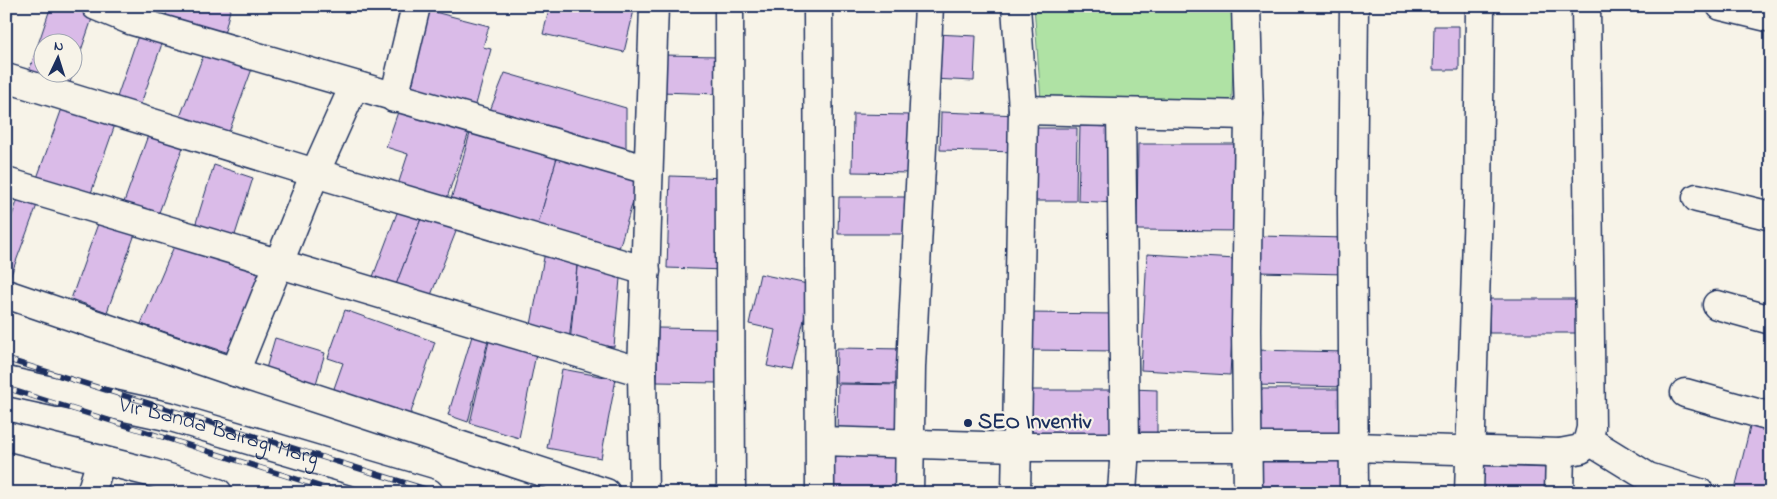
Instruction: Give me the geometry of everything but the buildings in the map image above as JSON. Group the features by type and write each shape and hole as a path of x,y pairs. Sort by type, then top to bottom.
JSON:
{"street":[{"path":"96,6 130,20 648,170"},
{"path":"394,98 416,6"},
{"path":"644,493 642,372 654,6"},
{"path":"729,6 731,493"},
{"path":"818,6 820,493"},
{"path":"909,493 911,367 929,6"},
{"path":"1016,6 1023,110 1016,493"},
{"path":"1246,6 1249,115 1246,330 1248,493"},
{"path":"1354,6 1354,493"},
{"path":"1469,493 1478,206 1480,6"},
{"path":"821,441 1016,446 1353,447 1560,453 1581,449 1588,440 1591,428 1586,6"},
{"path":"1721,6 1771,18"},
{"path":"6,78 315,173 646,271"},
{"path":"235,372 315,173 354,86"},
{"path":"1023,110 1249,115"},
{"path":"1121,112 1124,447 1122,493"},
{"path":"6,182 279,266 642,372"},
{"path":"1697,198 1771,216"},
{"path":"6,294 235,372 606,493"},
{"path":"1718,305 1771,320"},
{"name":"Vir Banda Bairagi Marg","path":"6,381 170,417 429,493"},
{"path":"1685,393 1771,417"},
{"path":"6,436 102,460 218,493"},
{"path":"1588,440 1648,477 1700,493"},
{"path":"1559,493 1560,453"},
{"path":"95,492 102,460"}],"green space":[{"path":"1034,6 1235,6 1231,123 1041,101"}],"railway":[{"path":"6,359 438,493"},
{"path":"6,388 341,493"}],"place":[{"name":"SEO Inventiv","path":"968,423"}]}
